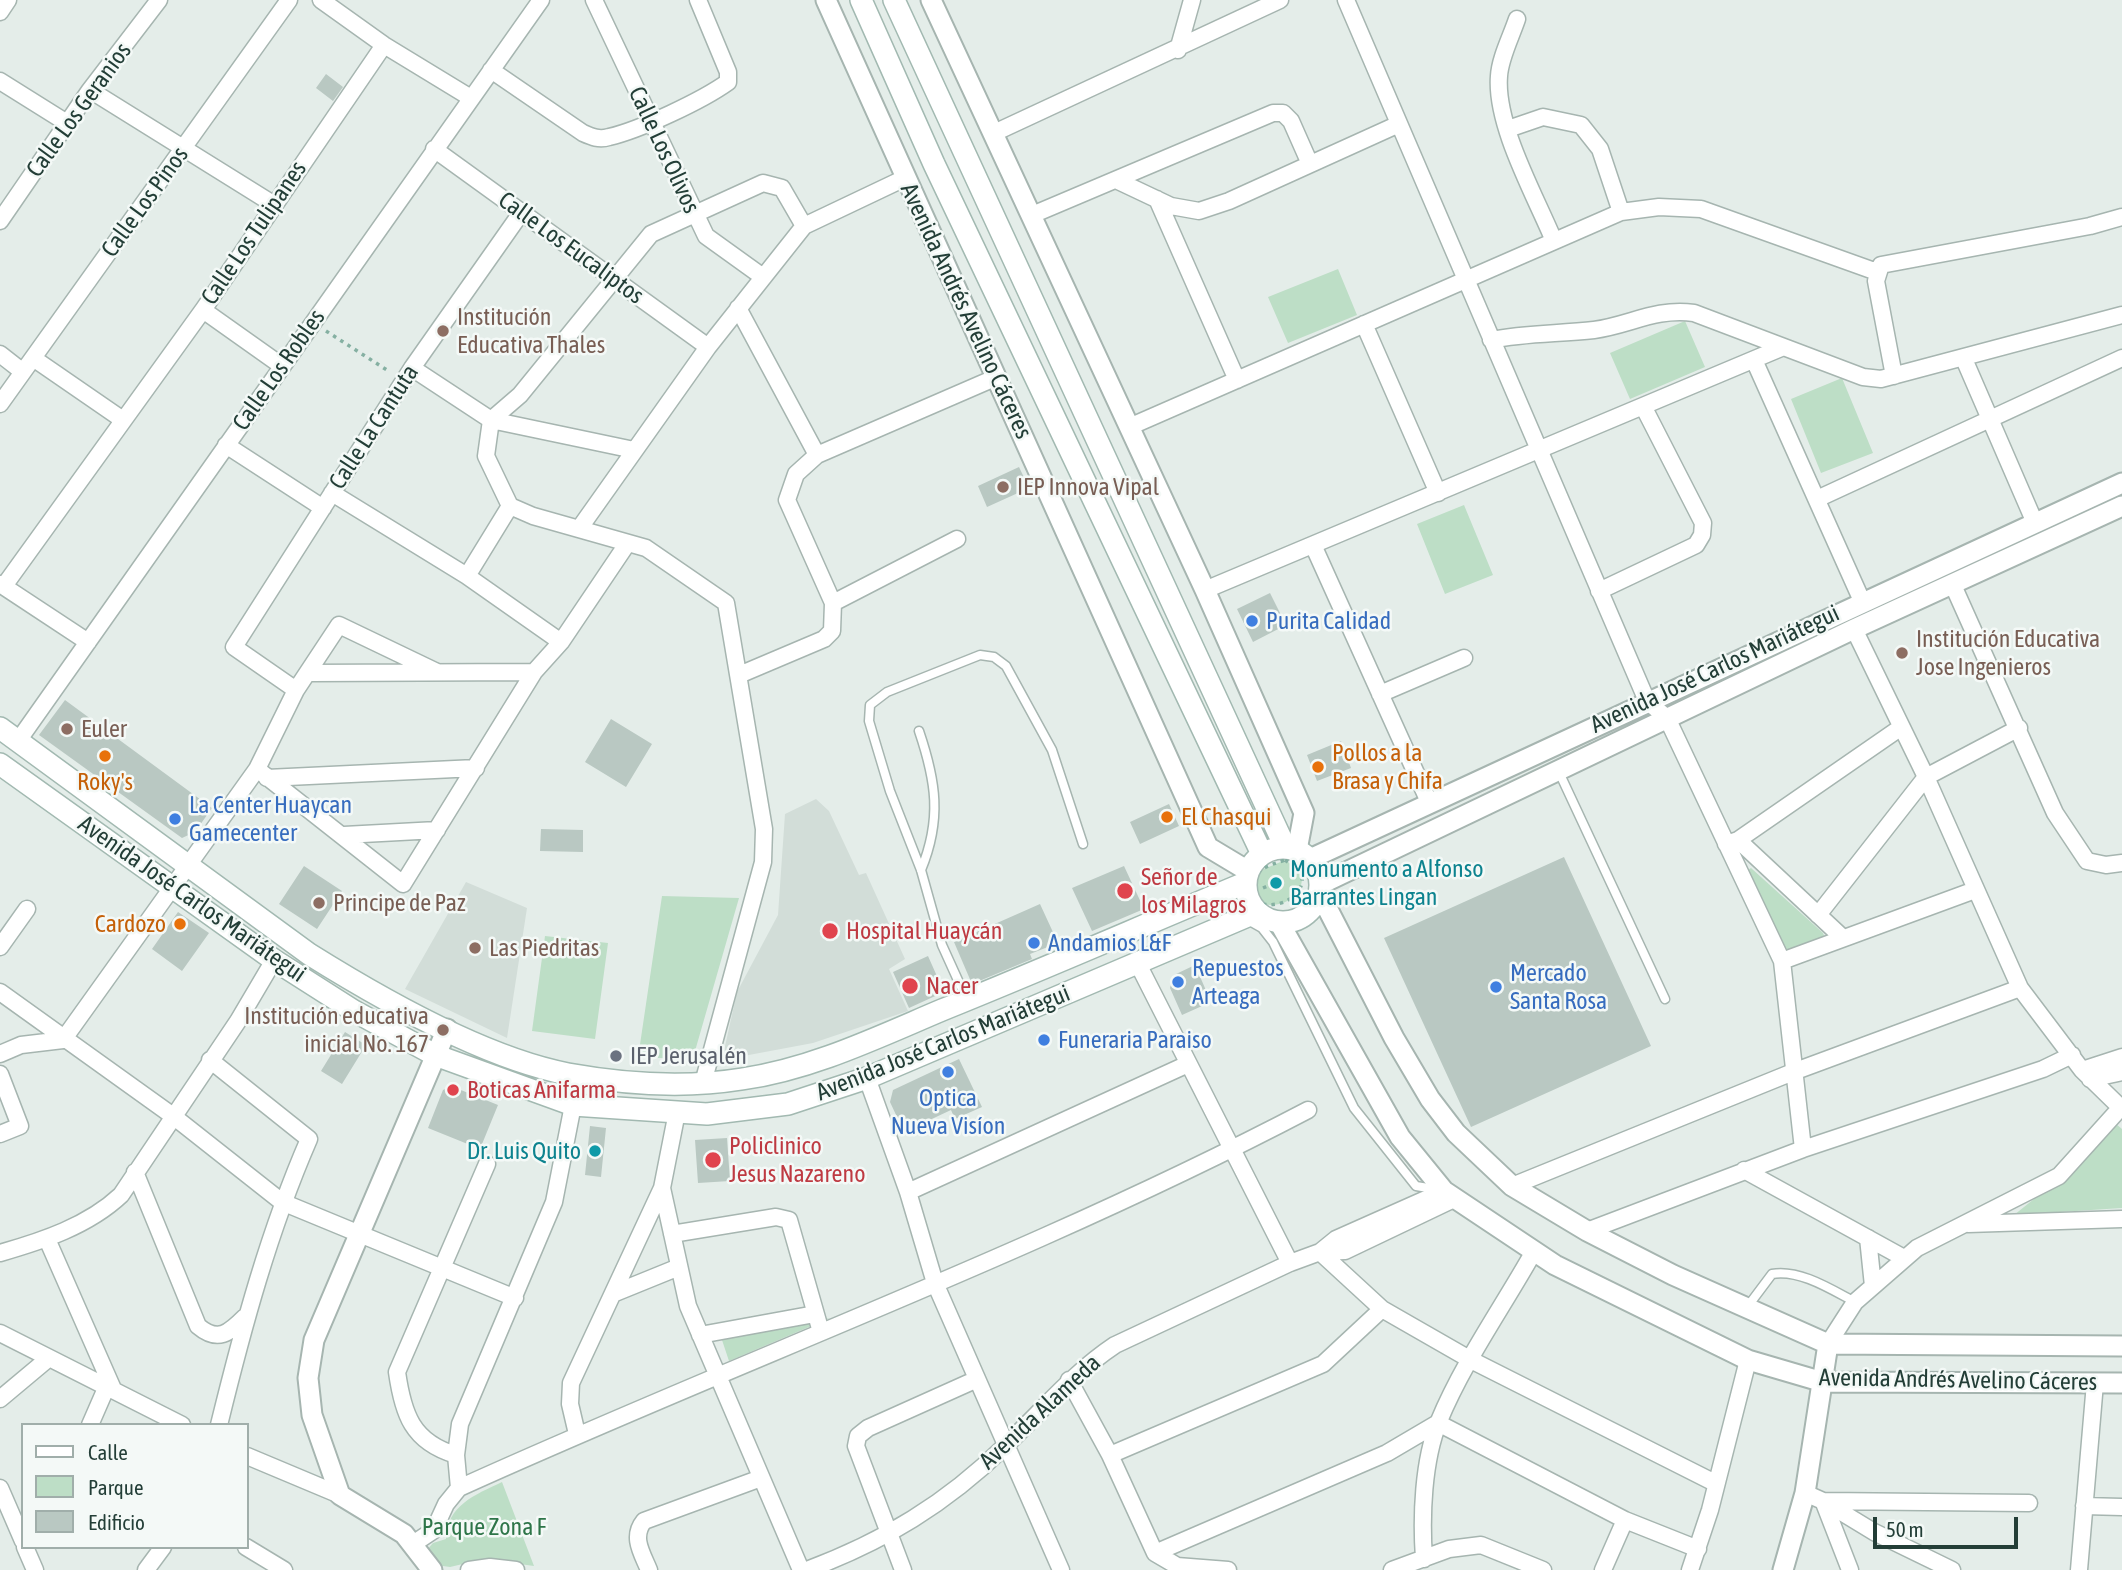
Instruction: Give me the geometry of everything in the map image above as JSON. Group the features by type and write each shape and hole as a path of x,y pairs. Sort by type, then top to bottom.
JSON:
{"main road":[{"name":"Avenida Andrés Avelino Cáceres","path":"861,0 934,164 1262,854"},
{"path":"894,0 1298,852 1319,873 1320,889"},
{"name":"Avenida José Carlos Mariátegui","path":"0,728 309,954 360,986 447,1029 514,1058 565,1073 607,1080 703,1083 742,1080 779,1071 887,1033 967,1000 1247,877"},
{"name":"Avenida José Carlos Mariátegui","path":"0,764 274,960 354,1012 435,1055 573,1105 707,1114 788,1104 867,1078 899,1062 1263,914 1301,918 1310,911 1320,889"},
{"path":"1263,914 1250,904 1247,877 1262,854 1298,852"},
{"path":"887,1033 899,1062"}],"street":[{"path":"0,12 8,0"},
{"name":"Calle Los Geranios","path":"0,221 90,90 159,0"},
{"name":"Calle Los Pinos","path":"0,404 289,0"},
{"path":"321,0 384,45 471,98"},
{"name":"Calle Los Robles","path":"18,741 541,0"},
{"name":"Calle Los Olivos","path":"594,0 706,236 763,277"},
{"path":"491,70 583,133 596,139 610,137 651,121 719,89 728,82 728,72 698,0"},
{"name":"Avenida Andrés Avelino Cáceres","path":"825,0 1208,848 1247,877"},
{"path":"931,0 1205,590 1304,813 1298,852"},
{"path":"1178,50 1192,0"},
{"path":"993,133 1178,50 1280,0"},
{"path":"1346,0 1647,701 1667,718 1732,842 1782,961 1802,1149"},
{"path":"1517,19 1499,74 1499,97 1508,129 1554,241"},
{"name":"Calle Los Tulipanes","path":"2,585 203,310 384,45"},
{"path":"0,81 67,123"},
{"path":"90,90 273,204"},
{"path":"1032,215 1273,113 1283,113 1291,121 1310,164"},
{"path":"1508,129 1543,117 1581,125 1600,149 1621,212"},
{"path":"1116,180 1171,206 1199,211 1229,201 1399,124"},
{"name":"Calle Los Eucaliptos","path":"434,149 708,347"},
{"path":"579,529 708,347 804,226 905,178"},
{"path":"703,1083 763,862 764,829 752,772 726,603 646,548 533,516 510,506 486,456 491,420 520,395 650,234 764,183 782,188 804,226"},
{"path":"1157,199 1237,380"},
{"path":"1129,427 1621,212 1659,207 1701,209 1877,272"},
{"name":"Calle La Cantuta","path":"296,691 234,647 408,374 522,213"},
{"path":"1894,376 1877,272 1881,265 2090,226 2122,217"},
{"path":"738,308 817,455"},
{"path":"203,310 282,366"},
{"path":"1491,341 1515,335 1595,330 1655,312 1677,311 1694,313 1863,377 1881,379 2122,315"},
{"path":"1364,324 1438,493"},
{"path":"1205,590 1781,348"},
{"path":"0,354 23,372"},
{"path":"33,358 123,420"},
{"path":"1817,499 2122,358"},
{"path":"1754,359 1863,601"},
{"path":"1964,359 2035,523"},
{"path":"408,374 491,420 634,450"},
{"path":"739,675 824,639 832,631 833,603 787,500 796,474 817,455 997,377"},
{"path":"1599,591 1696,545 1702,535 1703,523 1643,406"},
{"path":"226,445 323,508"},
{"name":"Avenida José Carlos Mariátegui","path":"1298,852 1429,802 2122,483"},
{"path":"332,493 467,576 561,642"},
{"path":"467,576 510,506"},
{"name":"Avenida José Carlos Mariátegui","path":"1320,889 1558,770 1952,583 2122,506"},
{"path":"833,603 957,539"},
{"path":"262,774 344,835 403,884 534,672 561,642 627,544"},
{"path":"1313,545 1429,802"},
{"path":"1952,583 2055,813 2087,861 2106,866 2122,863"},
{"path":"2,585 88,642"},
{"path":"0,1055 22,1045 63,1040 173,886 262,774 296,691 339,625 437,672"},
{"path":"1783,1570 1814,1497 1828,1344 1856,1302 1917,1248 2059,1177 2122,1107 2086,1074 2020,988 1926,776 1900,728 1854,629"},
{"path":"1380,694 1464,658"},
{"path":"310,673 534,672"},
{"path":"1732,842 1900,728"},
{"path":"1818,915 1926,776 2019,728"},
{"path":"262,774 476,768"},
{"path":"344,835 437,830"},
{"path":"1732,842 1843,938"},
{"name":"Avenida Andrés Avelino Cáceres","path":"1320,889 1394,1038 1430,1100 1456,1133 1512,1186 1587,1231 1673,1275 1828,1344 2122,1346"},
{"path":"1782,961 1975,890"},
{"path":"0,947 27,909"},
{"name":"Avenida Andrés Avelino Cáceres","path":"1263,914 1400,1137 1450,1195 1534,1253 1748,1360 1824,1382 2122,1383"},
{"path":"0,1253 47,1239 109,1206 173,1116 274,960"},
{"path":"1138,964 1290,1263"},
{"path":"1512,1186 1793,1072 2020,988"},
{"path":"0,992 63,1040 173,1116 282,1202 515,1298"},
{"path":"340,1495 312,1415 308,1378 314,1340 357,1234 447,1029"},
{"path":"1587,1231 1744,1170 1922,1112 2043,1069 2072,1055"},
{"path":"2086,1074 2122,1057"},
{"path":"210,1059 309,1139 282,1202 245,1317 219,1423"},
{"path":"908,1192 1188,1064"},
{"path":"2086,1074 2122,1072"},
{"path":"0,1074 20,1126 0,1134"},
{"path":"867,1078 908,1192 935,1283 975,1380 1062,1570"},
{"path":"459,1488 456,1455 460,1424 554,1202 573,1105"},
{"path":"413,1544 433,1530 446,1504 459,1488 577,1434 718,1378 935,1283 1231,1150 1308,1110"},
{"path":"577,1434 570,1404 571,1383 662,1188 677,1112"},
{"path":"456,1455 438,1450 417,1432 402,1408 397,1372 488,1164"},
{"path":"1744,1170 1904,1258"},
{"path":"135,1172 198,1326 209,1335 228,1334 245,1317"},
{"path":"662,1188 688,1306 801,1570"},
{"name":"Avenida Alameda","path":"807,1570 891,1534 925,1513 1005,1446 1069,1380 1115,1345 1290,1263 1320,1252 1336,1239 1450,1195"},
{"path":"672,1234 776,1217 789,1220 821,1332"},
{"path":"1962,1224 2122,1219"},
{"path":"1868,1238 1873,1286"},
{"path":"47,1239 110,1388"},
{"path":"1320,1252 1382,1309 1471,1360 1715,1483"},
{"path":"1424,1559 1424,1490 1438,1423 1471,1360 1534,1253"},
{"path":"615,1293 679,1267"},
{"path":"1110,1455 1323,1364 1382,1309"},
{"path":"700,1335 815,1314"},
{"path":"0,1333 178,1423"},
{"path":"0,1399 49,1358"},
{"path":"1690,1570 1698,1549 1748,1360"},
{"path":"903,1570 856,1446 858,1436 867,1428 975,1380"},
{"path":"1069,1380 1110,1455 1155,1553 1177,1566 1227,1570"},
{"path":"2079,1570 2095,1383"},
{"path":"91,1423 110,1388"},
{"path":"1438,1423 1625,1520 1698,1549"},
{"path":"1155,1553 1387,1453 1438,1423"},
{"path":"248,1455 340,1495 384,1520 413,1544 432,1570"},
{"path":"649,1570 638,1541 637,1529 644,1521 761,1478"},
{"path":"0,1488 21,1535"},
{"path":"1814,1497 2029,1503"},
{"path":"1814,1497 1844,1565"},
{"path":"1814,1497 1874,1532 1952,1570"},
{"path":"2084,1506 2122,1507"},
{"path":"1603,1570 1625,1520"},
{"path":"1392,1570 1449,1549 1481,1545 1542,1570"},
{"path":"248,1548 284,1570"},
{"path":"27,1549 35,1570"},
{"path":"146,1570 155,1562 162,1549"},
{"path":"469,1570 509,1569"}],"lane":[{"path":"967,1000 942,945 920,870 877,749 869,721 870,705 887,692 980,655 993,657 1006,666 1052,750 1083,844"},
{"path":"919,731 934,776 933,827 929,849 920,870"},
{"path":"1558,770 1665,999"},
{"path":"1263,914 1262,928 1273,942 1354,1108 1416,1186 1450,1195"},
{"path":"1747,1308 1772,1273 1783,1272 1817,1283 1856,1302"}],"path":[{"path":"312,323 408,374"},
{"path":"1285,860 1291,861 1301,871 1301,891 1297,896 1263,914 1262,904 1256,900 1250,889 1252,877 1258,870 1285,860"}],"shaded area":[{"name":"Hospital Huaycán","path":"816,799 829,811 859,875 866,873 905,959 889,969 908,1011 813,1043 722,1060 737,992 778,915 785,814"},
{"name":"Las Piedritas","path":"466,882 527,908 507,1038 405,989"}],"green space":[{"path":"1338,269 1357,315 1288,343 1268,297"},
{"path":"1685,321 1705,367 1630,399 1610,353"},
{"path":"1842,378 1873,453 1821,473 1791,399"},
{"path":"1464,505 1493,575 1445,594 1417,524"},
{"path":"1285,860 1301,871 1301,887 1286,902 1263,904 1250,889 1255,873"},
{"path":"1751,868 1823,933 1825,938 1786,951 1746,871"},
{"path":"662,896 739,898 693,1058 638,1058"},
{"path":"545,936 608,943 595,1039 532,1031"},
{"path":"2109,1118 2122,1129 2122,1208 2014,1215 2064,1175"},
{"path":"830,1318 729,1361 721,1337"},
{"name":"Parque Zona F","path":"502,1482 534,1566 484,1559 450,1567 436,1565 426,1551 433,1543 446,1539 451,1518 457,1509"}],"building":[{"path":"326,74 343,87 333,101 316,88"},
{"name":"IEP Innova Vipal","path":"1019,467 1029,488 987,507 978,486"},
{"path":"1270,593 1286,625 1253,642 1237,609"},
{"path":"65,700 212,808 195,832 182,838 39,735"},
{"path":"611,719 652,744 626,787 585,762"},
{"path":"1341,741 1351,768 1317,781 1307,755"},
{"path":"1169,804 1179,826 1140,844 1130,822"},
{"path":"541,829 583,830 583,852 540,851"},
{"path":"1564,857 1651,1046 1471,1127 1384,938"},
{"path":"304,866 342,891 317,929 279,904"},
{"path":"1124,866 1144,909 1092,931 1072,888"},
{"path":"1040,904 1058,943 1030,954 1032,959 972,984 954,942"},
{"path":"178,912 209,933 182,971 152,949"},
{"path":"928,956 944,992 909,1008 893,972"},
{"path":"1195,965 1211,1002 1182,1015 1170,988 1174,975"},
{"path":"345,1032 366,1045 342,1084 321,1071"},
{"path":"959,1059 982,1107 955,1119 951,1110 904,1132 890,1102 893,1090"},
{"path":"451,1086 498,1105 480,1149 428,1128 443,1090"},
{"name":"Dr. Luis Quito","path":"590,1126 606,1128 601,1177 585,1175"},
{"name":"Policlinico Jesus Nazareno","path":"727,1138 730,1181 698,1183 695,1140"}],"place":[{"name":"Institución Educativa Thales","path":"443,331"},
{"name":"IEP Innova Vipal","path":"1003,487"},
{"name":"Purita Calidad","path":"1252,621"},
{"name":"Institución Educativa Jose Ingenieros","path":"1902,653"},
{"name":"Euler","path":"67,729"},
{"name":"Roky's","path":"105,756"},
{"name":"Pollos a la Brasa y Chifa","path":"1318,767"},
{"name":"El Chasqui","path":"1167,817"},
{"name":"La Center Huaycan Gamecenter","path":"175,819"},
{"name":"Monumento a Alfonso Barrantes Lingan","path":"1276,883"},
{"name":"Señor de los Milagros","path":"1125,891"},
{"name":"Principe de Paz","path":"319,903"},
{"name":"Cardozo","path":"180,924"},
{"name":"Hospital Huaycán","path":"830,931"},
{"name":"Andamios L&F","path":"1034,943"},
{"name":"Las Piedritas","path":"475,948"},
{"name":"Repuestos Arteaga","path":"1178,982"},
{"name":"Nacer","path":"910,986"},
{"name":"Mercado Santa Rosa","path":"1496,987"},
{"name":"Institución educativa inicial No. 167","path":"443,1030"},
{"name":"Funeraria Paraiso","path":"1044,1040"},
{"name":"IEP Jerusalén","path":"616,1056"},
{"name":"Optica Nueva Visíon","path":"948,1072"},
{"name":"Boticas Anifarma","path":"453,1090"},
{"name":"Dr. Luis Quito","path":"595,1151"},
{"name":"Policlinico Jesus Nazareno","path":"713,1160"}]}
